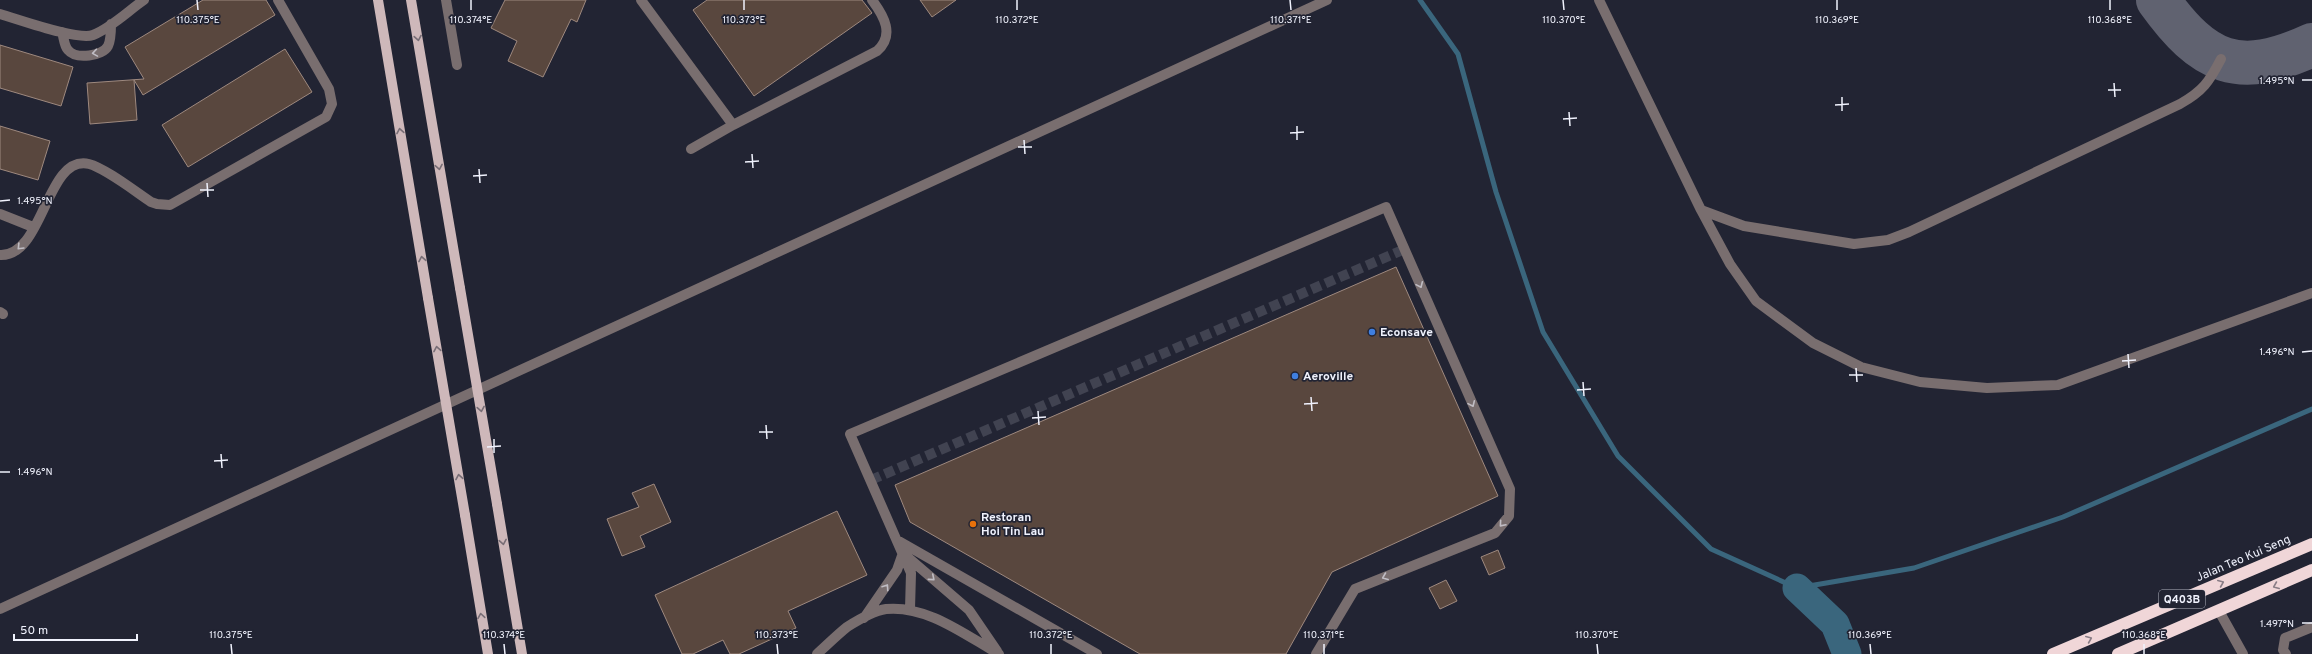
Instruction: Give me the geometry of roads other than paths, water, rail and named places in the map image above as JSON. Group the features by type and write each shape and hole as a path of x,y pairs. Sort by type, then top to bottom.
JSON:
{"highway":[{"name":"Jalan Teo Kui Seng","path":"2053,654 2312,544"},
{"path":"2118,654 2312,570"}],"main road":[{"path":"378,0 488,654"},
{"path":"411,0 522,654"}],"street":[{"path":"0,14 62,32 88,36 111,24 144,0"},
{"path":"0,255 8,254 20,248 62,176 73,166 89,164 151,202 170,205 326,117 332,104 329,89 278,0"},
{"path":"446,0 457,65"},
{"path":"641,0 732,125"},
{"path":"691,149 732,125 877,51 884,46 887,37 885,18 872,0"},
{"path":"0,609 1327,0"},
{"path":"1599,0 1701,210 1730,264 1756,301 1820,347 1861,367 1920,382 1987,388 2058,385 2312,293"},
{"path":"62,32 68,50 72,53 82,55 101,53 108,47 110,42 111,24"},
{"path":"1701,210 1744,226 1854,244 1888,240 1909,232 2180,104 2196,95 2208,83 2221,59"},
{"path":"910,609 911,573 850,434 1386,207 1510,489 1509,516 1495,533 1355,589 1316,654"},
{"path":"0,214 33,227"},
{"path":"897,540 1097,654"},
{"path":"864,618 897,570 903,553"},
{"path":"903,553 969,610 998,654"},
{"path":"817,654 846,628 864,618 885,609 910,609 927,614 998,654"},
{"path":"2219,611 2243,654"},
{"path":"2286,654 2284,650 2285,638 2312,627"}],"waterway":[{"path":"1420,0 1458,54 1496,192 1543,332 1618,456 1711,549 1797,588 1914,568 2063,517 2312,409"},
{"path":"1797,588 1835,624 1847,654"}],"tunnel":[{"path":"871,480 1405,249"}],"place":[{"name":"Econsave","path":"1372,332"},
{"name":"Aeroville","path":"1295,376"},
{"name":"Restoran Hoi Tin Lau","path":"973,524"}]}
